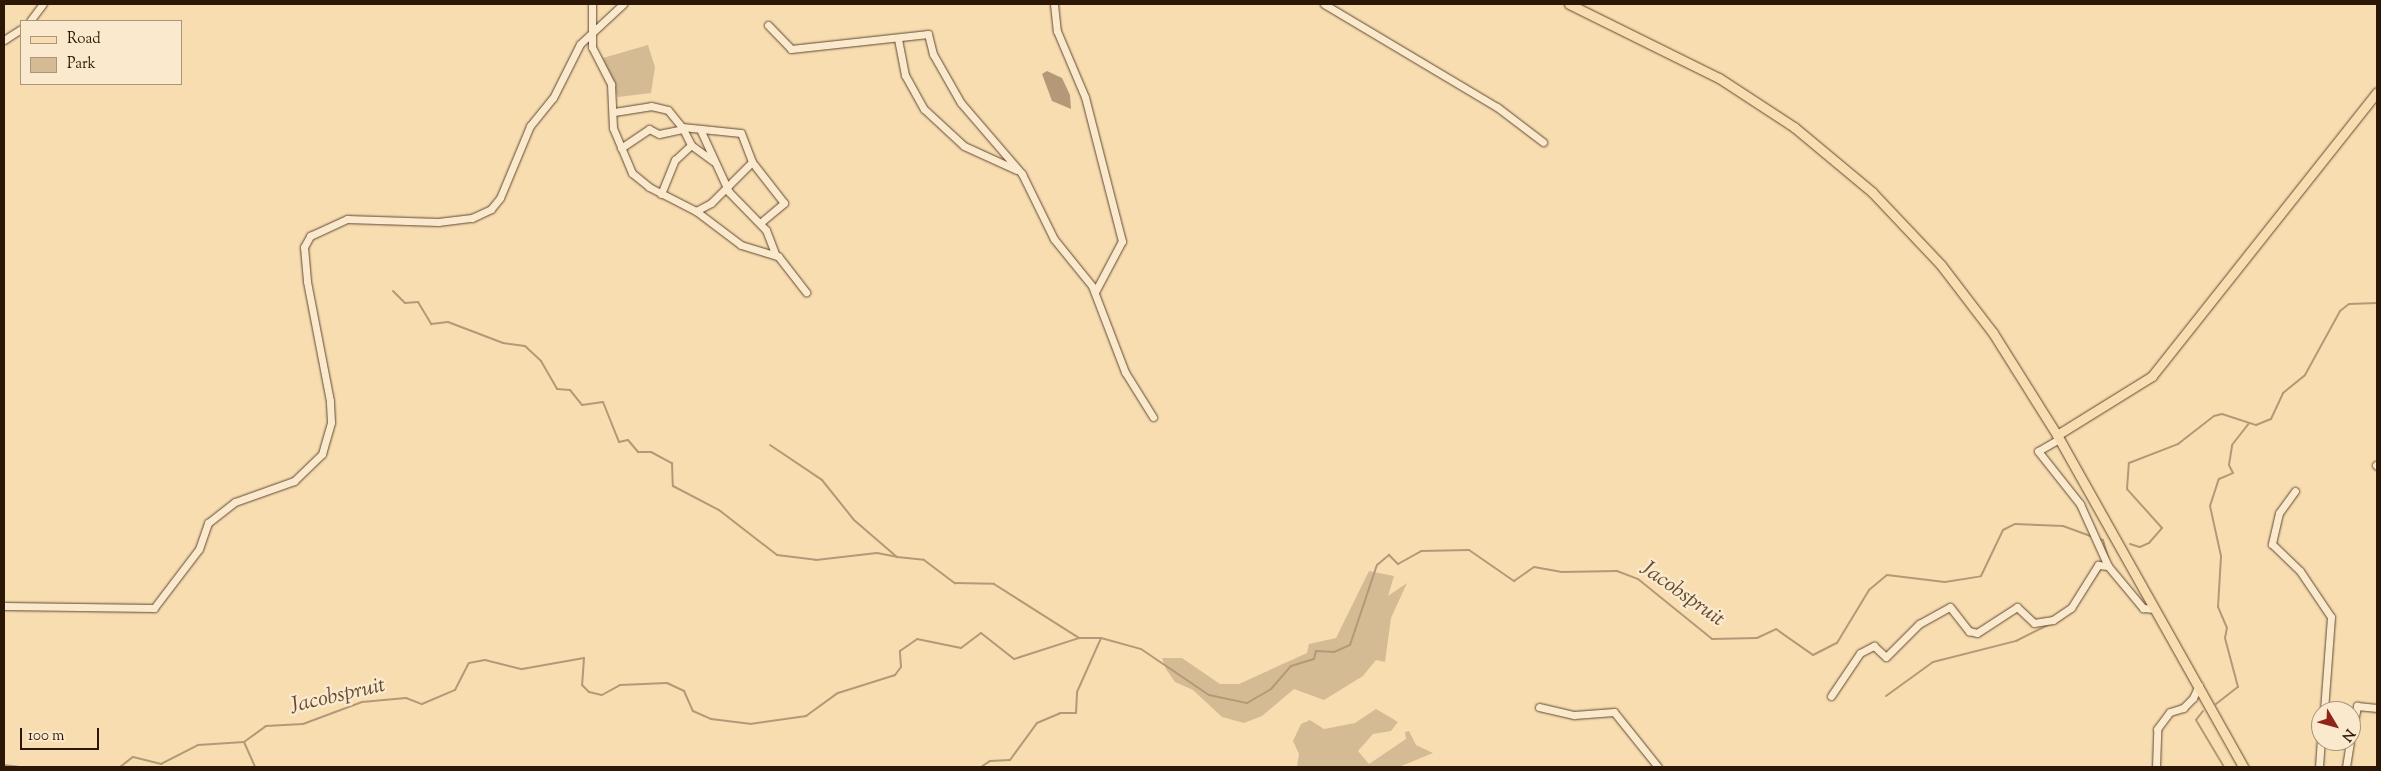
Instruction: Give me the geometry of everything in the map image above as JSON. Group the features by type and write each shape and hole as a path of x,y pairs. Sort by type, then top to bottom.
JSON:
{"main road":[{"path":"1569,4 1719,78 1794,127 1840,164 1907,227 1966,296 2058,437 2199,685 2243,767"},
{"path":"2058,437 2152,376 2377,92"}],"street":[{"path":"31,20 44,4"},
{"path":"592,4 590,34 611,84 620,148 632,173 661,194 696,211 741,245 775,254 788,264 806,292"},
{"path":"4,606 154,608 199,549 208,524 235,502 294,481 322,454 331,422 330,401 307,282 304,247 310,236 347,219 438,222 472,218 491,209 500,198 530,126 553,98 590,34 623,4"},
{"path":"1324,4 1497,108 1543,142"},
{"path":"1053,5 1057,31 1084,97 1122,241 1095,292"},
{"path":"768,25 792,49 898,39 928,34 933,54 961,103 1018,170 1054,239 1095,292 1125,372 1153,417"},
{"path":"4,40 20,30"},
{"path":"898,39 905,75 924,109 964,146 1018,170"},
{"path":"614,112 658,107 668,110 683,128 691,145 713,160"},
{"path":"620,148 649,129 659,134 683,128 741,134 752,162 784,203 760,224"},
{"path":"700,129 727,188 760,224 775,254"},
{"path":"661,194 675,160 691,145"},
{"path":"696,211 727,188 752,162"},
{"path":"2058,437 2038,450 2080,504 2102,547 2108,566 2143,608 2155,609"},
{"path":"2295,491 2279,513 2272,544 2282,559 2300,571 2331,616 2325,701"},
{"path":"1831,696 1860,653 1874,646 1886,657 1919,624 1950,607 1969,631 1977,633 2017,607 2034,623 2042,625 2071,608 2098,565 2108,566"},
{"path":"2156,767 2158,729 2170,712 2183,708 2193,698 2199,685"},
{"path":"1539,706 1574,715 1614,712 1658,767"},
{"path":"2361,706 2377,708"},
{"path":"2318,767 2320,751"},
{"path":"2346,767 2348,751"}],"green space":[{"path":"648,45 655,67 651,93 618,97 603,58"},
{"path":"1369,571 1394,576 1388,596 1407,583 1391,618 1385,662 1376,660 1363,676 1324,700 1294,689 1262,716 1244,723 1222,717 1193,690 1175,682 1166,669 1162,658 1182,658 1220,684 1239,684 1307,653 1309,644 1336,638"},
{"path":"1376,709 1398,722 1391,731 1373,734 1358,751 1369,764 1406,739 1405,732 1409,731 1416,745 1433,753 1399,767 1297,767 1299,754 1293,741 1301,724 1310,720 1324,729 1355,723"}],"shaded area":[{"path":"1047,71 1062,78 1070,95 1071,109 1052,101 1042,74"}],"waterway":[{"path":"393,291 405,303 418,302 431,324 448,322 503,343 525,346 541,361 557,389 570,390 582,405 603,402 619,442 628,440 638,452 651,452 672,463 673,486 719,510 777,555 816,560 877,553 897,557"},
{"name":"Jacobspruit","path":"2130,544 2140,547 2149,543 2162,528 2127,489 2129,463 2178,444 2214,416 2222,414 2256,425 2271,419 2283,393 2305,375 2340,311 2349,304 2377,303"},
{"path":"2216,704 2238,687 2225,638 2227,628 2218,607 2221,556 2210,506 2219,479 2233,473 2229,465 2232,445 2249,423"},
{"path":"770,445 822,480 854,520 897,557 924,560 955,583 994,584 1079,638"},
{"name":"Jacobspruit","path":"120,767 133,757 161,764 198,745 244,742 266,726 303,724 362,702 406,698 422,704 455,690 469,663 485,660 522,669 584,658 582,685 589,692 602,695 620,685 667,683 684,691 693,711 711,719 750,724 806,716 838,693 895,675 901,667 900,651 917,639 961,648 981,633 1014,659 1079,638 1101,638 1141,649 1209,695 1247,703 1271,689 1291,666 1314,659 1316,651 1334,652 1350,645 1377,565 1389,555 1398,564 1421,551 1469,550 1514,581 1534,567 1561,572 1617,571 1638,579 1712,639 1757,638 1776,629 1813,655 1837,643 1869,590 1887,575 1945,582 1981,576 2003,530 2015,524 2063,526 2091,536"},
{"path":"2098,539 2103,540 2108,558"},
{"path":"2088,587 2101,568"},
{"path":"1886,696 1933,662 2016,641 2052,623"},
{"path":"981,767 990,761 1010,760 1037,723 1060,713 1076,713 1077,692 1101,638"},
{"path":"2203,711 2196,720 2224,767"},
{"path":"244,742 255,767"},
{"name":"Jacobspruit","path":"4,765 20,767"}]}
